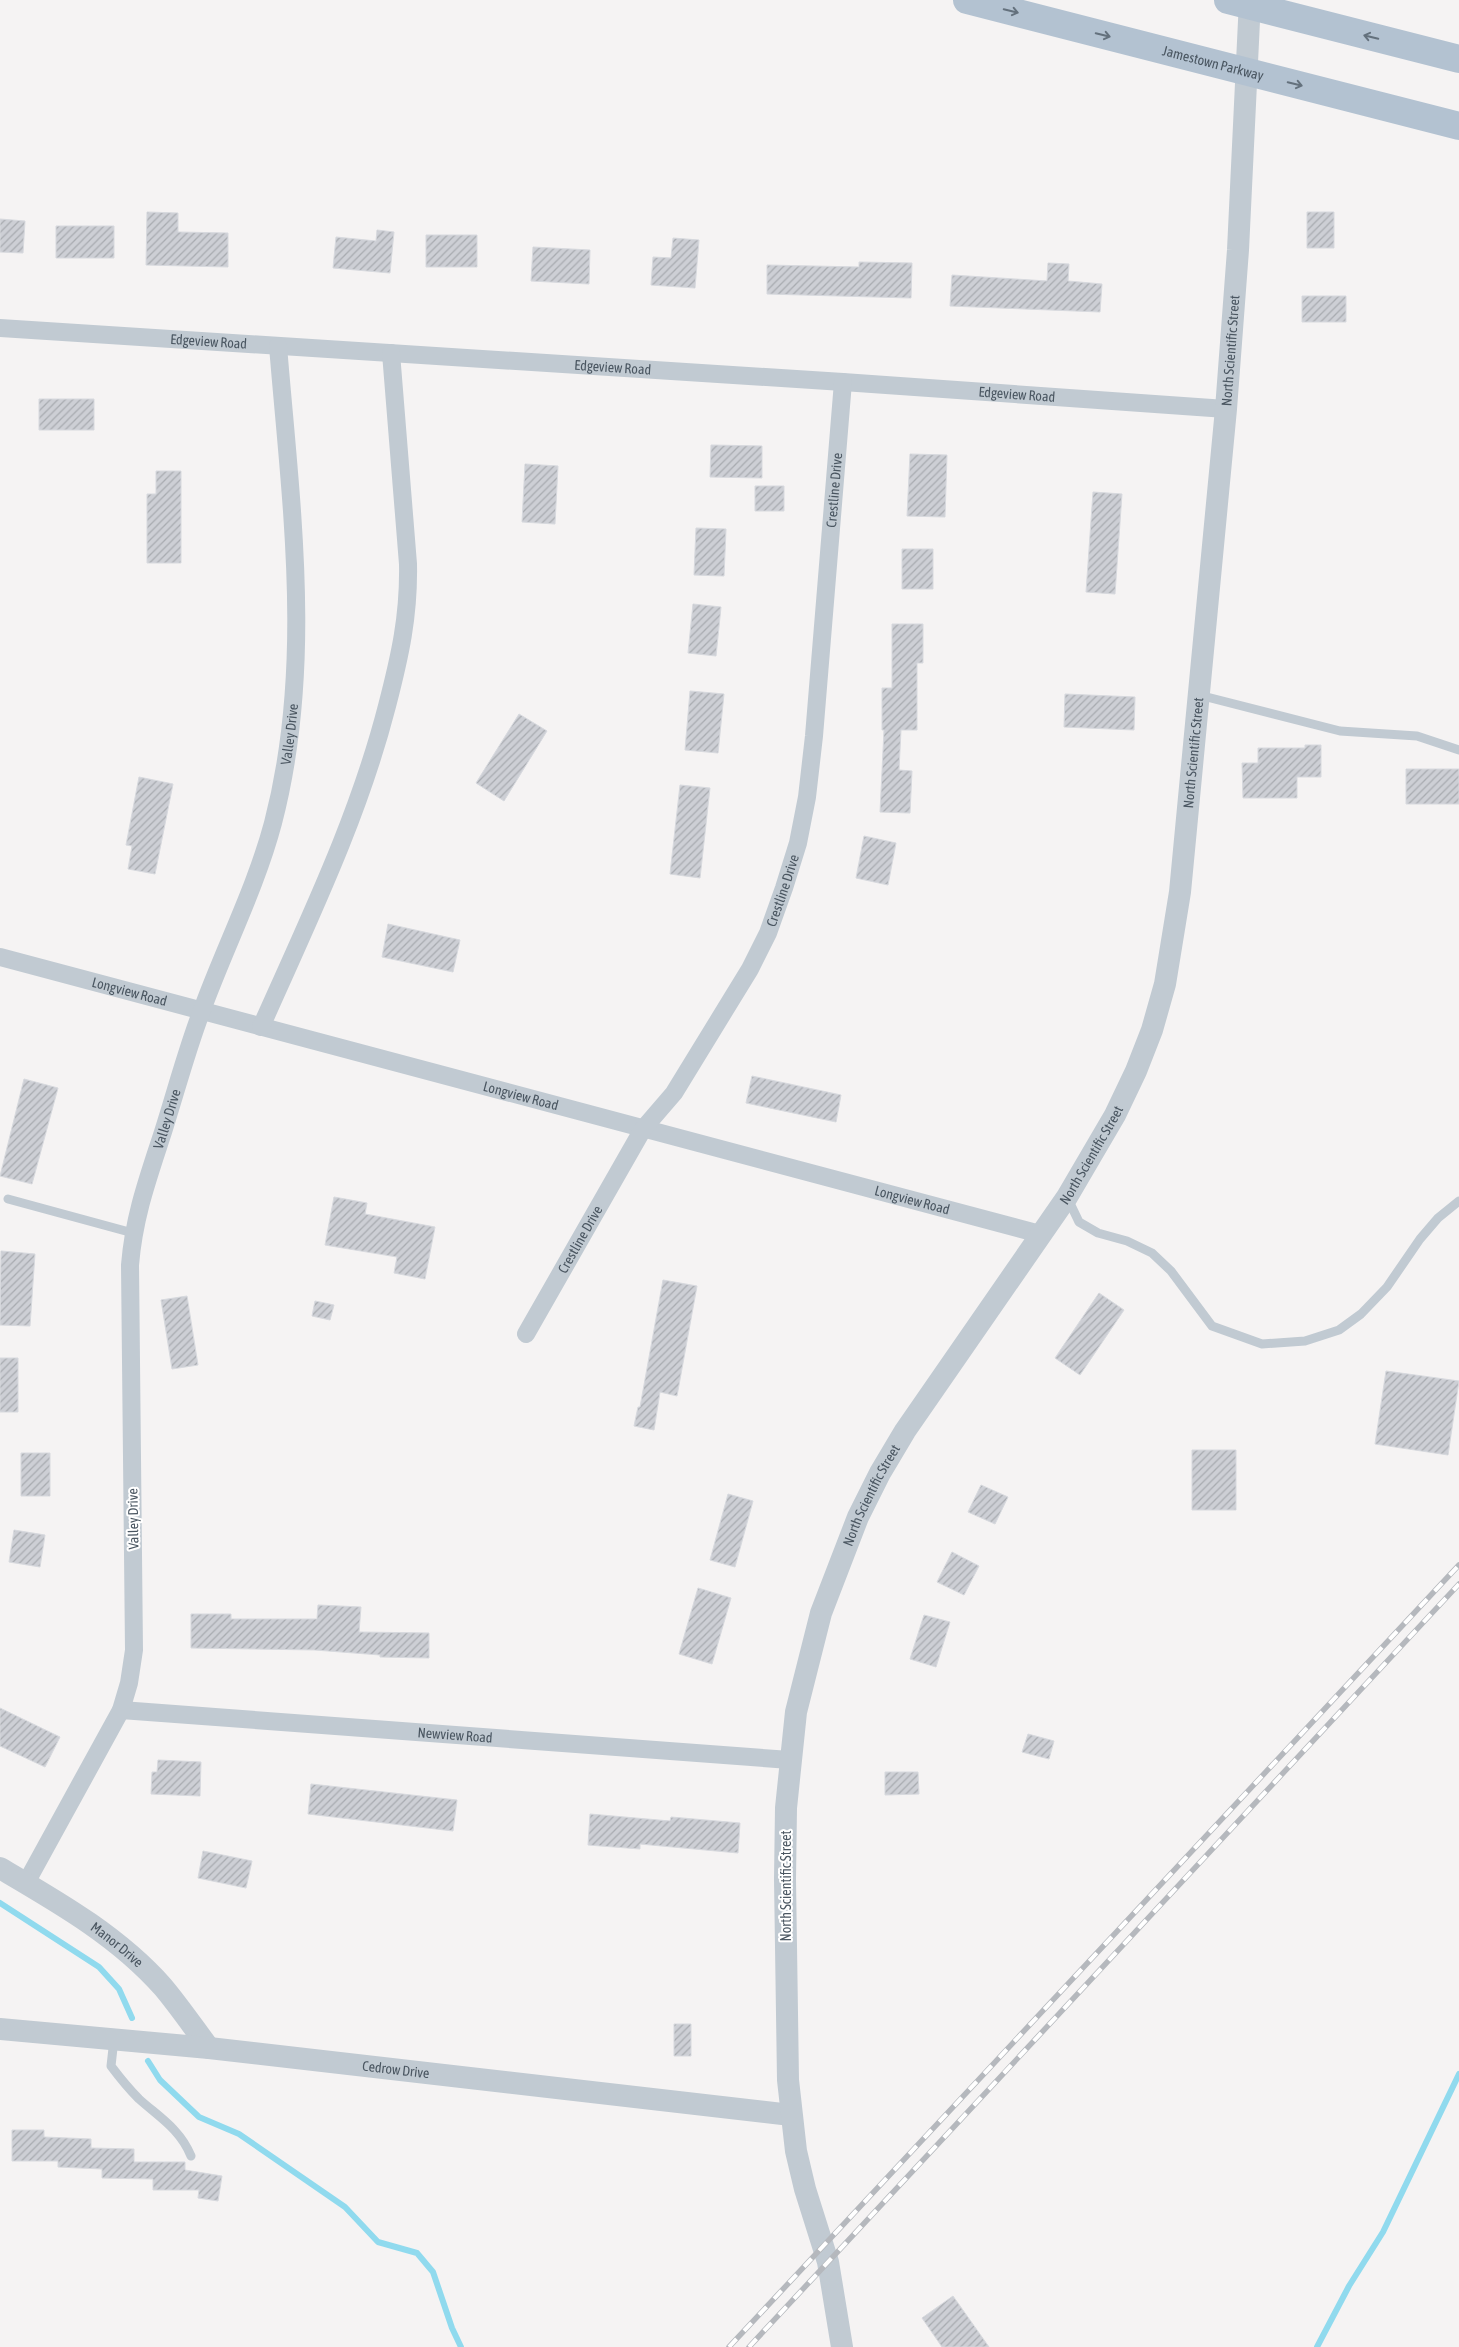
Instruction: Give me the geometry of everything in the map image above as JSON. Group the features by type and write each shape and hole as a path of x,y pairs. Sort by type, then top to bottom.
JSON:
{"main road":[{"name":"Jamestown Parkway","path":"967,0 1459,126"},
{"path":"1243,2 1459,59"}],"street":[{"name":"North Scientific Street","path":"842,2347 828,2262 805,2189 790,2115 786,2043 786,1808 796,1712 820,1613 858,1517 905,1431 1067,1196 1114,1115 1136,1071 1152,1030 1165,984 1180,892 1226,409 1238,250 1247,72 1243,2"},
{"name":"Edgeview Road","path":"0,328 842,382 1226,409"},
{"name":"Valley Drive","path":"26,1883 121,1710 129,1682 134,1650 130,1265 133,1233 142,1194 202,1011 256,874 272,825 284,774 292,721 297,640 296,572 278,346"},
{"path":"261,1027 336,862 360,796 381,730 406,628 408,564 391,353"},
{"name":"Crestline Drive","path":"526,1334 643,1128 674,1093 750,969 768,933 798,843 807,797 814,736 842,382"},
{"name":"Longview Road","path":"0,957 1040,1234"},
{"name":"Newview Road","path":"121,1710 790,1760"},
{"name":"Manor Drive","path":"0,1868 85,1920 144,1968 163,1988 209,2048"},
{"name":"Cedrow Drive","path":"0,2029 209,2048 790,2115"}],"lane":[{"path":"1198,695 1340,730 1417,736 1459,750"},
{"path":"1067,1196 1078,1222 1098,1233 1127,1241 1152,1253 1172,1271 1212,1326 1262,1344 1305,1341 1339,1330 1361,1314 1387,1287 1420,1239 1438,1218 1459,1201"},
{"path":"8,1199 133,1233"},
{"path":"114,2039 111,2066 139,2099 170,2124 186,2143 191,2156"}],"building":[{"path":"147,212 178,213 178,232 228,233 228,267 146,265"},
{"path":"1307,212 1334,212 1334,248 1307,248"},
{"path":"0,219 25,221 23,253 0,252"},
{"path":"56,226 114,226 114,258 56,258"},
{"path":"377,230 394,232 390,273 333,268 336,237 376,241"},
{"path":"426,235 477,235 477,267 426,267"},
{"path":"673,238 699,240 695,288 651,285 653,257 671,258"},
{"path":"533,247 590,250 589,284 531,281"},
{"path":"859,262 912,263 911,298 767,294 767,265 859,267"},
{"path":"1048,263 1069,264 1068,281 1102,284 1100,312 950,306 952,275 1047,281"},
{"path":"1302,296 1346,296 1346,322 1302,322"},
{"path":"39,399 94,399 94,430 39,430"},
{"path":"711,445 762,446 762,478 710,477"},
{"path":"910,454 947,455 945,517 907,516"},
{"path":"525,464 558,466 555,524 522,522"},
{"path":"156,471 181,471 181,563 147,563 147,494 156,494"},
{"path":"755,486 784,486 784,511 755,511"},
{"path":"1093,492 1122,494 1115,594 1086,592"},
{"path":"696,528 726,529 724,576 694,575"},
{"path":"902,549 933,549 933,589 902,589"},
{"path":"693,604 721,607 716,656 688,653"},
{"path":"892,624 923,624 923,663 917,663 917,730 901,730 899,770 912,771 910,813 880,812 884,730 882,730 882,688 892,688"},
{"path":"690,691 724,694 718,753 685,750"},
{"path":"1065,694 1135,697 1134,730 1064,727"},
{"path":"519,714 547,731 504,801 476,783"},
{"path":"1305,745 1321,745 1321,777 1297,777 1297,798 1243,798 1242,763 1258,763 1258,748 1305,748"},
{"path":"1406,769 1459,769 1459,804 1406,804"},
{"path":"139,777 173,784 155,874 128,869 132,846 126,845"},
{"path":"680,785 710,788 700,878 670,874"},
{"path":"864,836 896,843 888,885 856,878"},
{"path":"388,924 460,940 453,972 382,957"},
{"path":"752,1076 841,1095 836,1122 746,1103"},
{"path":"24,1079 58,1088 32,1184 0,1176"},
{"path":"334,1197 367,1203 365,1214 435,1227 425,1279 394,1273 397,1257 325,1245"},
{"path":"1,1251 35,1254 30,1326 0,1325"},
{"path":"663,1280 697,1286 677,1396 660,1392 654,1430 634,1426 638,1407 640,1407"},
{"path":"1099,1293 1124,1310 1080,1375 1055,1358"},
{"path":"187,1296 198,1365 172,1369 161,1300"},
{"path":"315,1301 334,1305 330,1320 312,1316"},
{"path":"0,1358 18,1358 18,1412 0,1412"},
{"path":"1386,1371 1459,1381 1448,1455 1375,1444"},
{"path":"1192,1450 1236,1450 1236,1510 1192,1510"},
{"path":"21,1453 50,1453 50,1496 21,1496"},
{"path":"981,1485 1008,1497 995,1524 968,1512"},
{"path":"728,1494 753,1501 735,1567 710,1560"},
{"path":"14,1530 45,1535 40,1567 9,1562"},
{"path":"952,1552 979,1566 964,1595 937,1582"},
{"path":"698,1588 731,1598 712,1664 679,1654"},
{"path":"318,1605 361,1607 359,1632 429,1633 429,1658 380,1657 380,1655 315,1650 191,1648 191,1614 231,1614 231,1619 317,1619"},
{"path":"924,1615 950,1622 936,1667 910,1659"},
{"path":"0,1708 60,1737 45,1767 0,1746"},
{"path":"1028,1734 1054,1741 1049,1759 1022,1752"},
{"path":"158,1760 201,1762 200,1796 151,1794 152,1772 157,1772"},
{"path":"885,1772 918,1772 919,1794 885,1795"},
{"path":"311,1784 457,1800 453,1831 308,1814"},
{"path":"590,1814 670,1821 671,1817 740,1823 738,1853 640,1844 640,1849 588,1845"},
{"path":"203,1851 252,1861 246,1888 198,1878"},
{"path":"674,2024 691,2024 691,2056 674,2056"},
{"path":"12,2130 44,2130 44,2137 91,2139 91,2148 134,2149 134,2162 185,2162 185,2170 222,2176 218,2201 198,2198 199,2190 153,2190 153,2179 102,2178 102,2169 58,2167 58,2161 12,2161"},
{"path":"953,2296 989,2347 942,2347 922,2318"}],"waterway":[{"path":"0,1903 99,1967 119,1989 132,2018"},
{"path":"148,2061 160,2080 199,2117 239,2134 345,2207 378,2242 417,2253 433,2272 452,2328 461,2347"},
{"path":"1317,2347 1349,2286 1383,2232 1459,2074"}],"railway":[{"path":"729,2347 1459,1565"},
{"path":"749,2347 1459,1584"}]}
